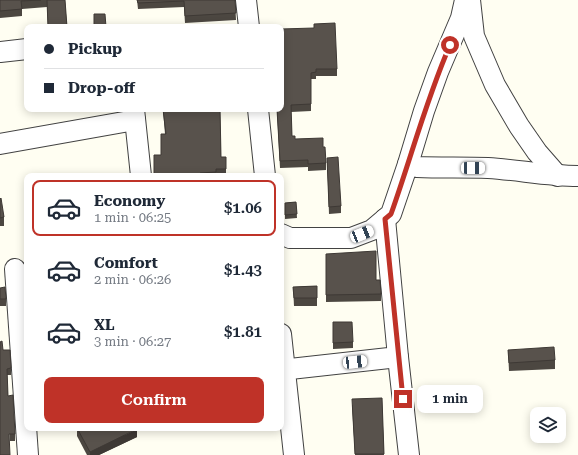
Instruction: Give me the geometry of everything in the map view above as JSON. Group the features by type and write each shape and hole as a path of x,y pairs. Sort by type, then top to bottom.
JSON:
{"street":[{"path":"246,0 249,24"},
{"path":"284,235 290,238 351,238 372,230 391,214 424,111 438,72 461,18 465,0"},
{"path":"470,0 474,36 495,85 519,126 537,152 558,176"},
{"path":"0,52 24,49"},
{"path":"258,112 265,173"},
{"path":"0,144 134,114 141,173"},
{"path":"408,164 417,168 487,168 519,170 558,176 578,176"},
{"path":"385,219 409,455"},
{"path":"14,269 24,379"},
{"path":"284,369 398,357"},
{"path":"284,377 294,455"},
{"path":"27,431 28,455"}],"building":[{"path":"0,0 41,0 21,1 22,9 0,11"},
{"path":"47,0 65,0 67,24 48,24"},
{"path":"137,0 235,0 236,13 185,16 184,1 138,3"},
{"path":"94,14 105,14 106,24 94,24"},
{"path":"335,23 337,69 316,69 316,72 311,73 311,104 291,105 292,136 295,136 295,139 323,138 326,163 308,164 308,160 280,161 277,112 284,112 284,29 314,28 314,24"},
{"path":"163,112 220,112 221,157 226,157 226,169 216,169 216,172 200,173 154,173 154,155 161,155 161,134 166,134"},
{"path":"338,157 341,206 329,207 327,158"},
{"path":"1,198 4,217 0,218 0,199"},
{"path":"296,202 297,214 285,215 285,203"},
{"path":"376,251 376,280 380,280 381,294 326,295 326,254"},
{"path":"317,286 317,298 294,298 293,287"},
{"path":"5,287 6,299 0,299 0,288"},
{"path":"333,322 352,322 353,342 333,343"},
{"path":"2,341 3,350 10,350 11,368 7,369 8,396 13,395 15,434 9,434 10,455 0,455 0,342"},
{"path":"554,347 555,360 509,363 508,350"},
{"path":"382,398 384,454 355,454 352,399"},
{"path":"79,431 133,431 90,452"}],"route":[{"path":"403,399 385,219 391,214 424,111 438,72 450,45"}]}
